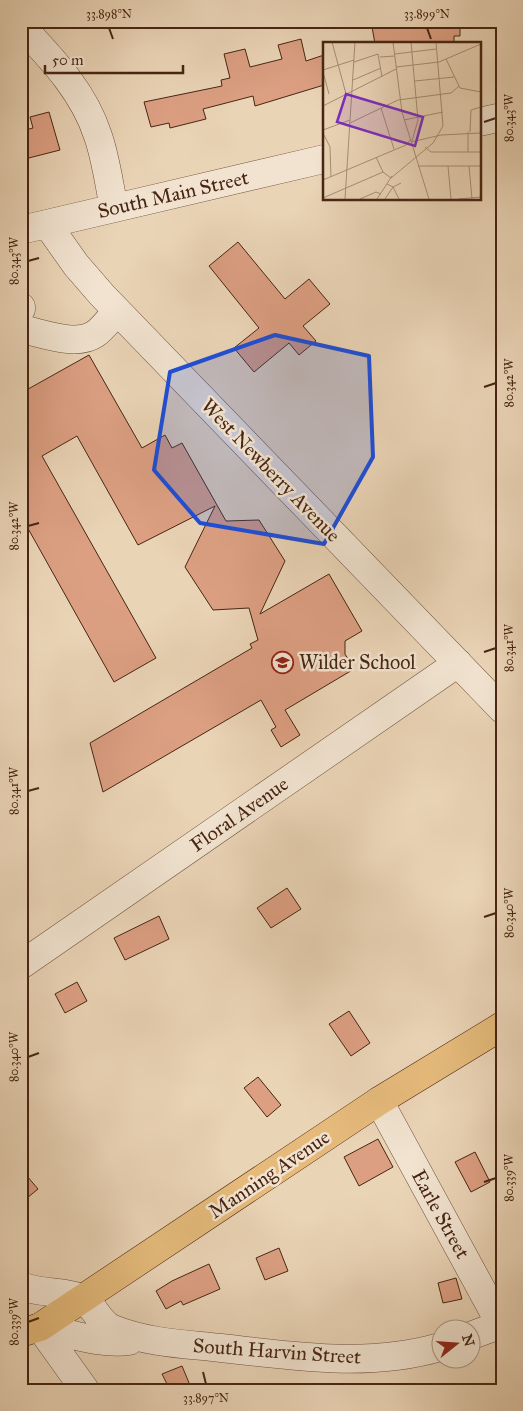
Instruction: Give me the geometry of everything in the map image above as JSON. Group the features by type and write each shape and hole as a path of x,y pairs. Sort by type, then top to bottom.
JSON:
{"main road":[{"name":"Manning Avenue","path":"21,1351 31,1330 379,1101 502,1026"}],"street":[{"path":"21,26 71,83 87,109 98,136 114,208"},
{"path":"480,122 502,117"},
{"name":"South Main Street","path":"34,227 323,159"},
{"name":"West Newberry Avenue","path":"34,227 76,266 117,311 502,709"},
{"path":"21,329 76,340 88,338 96,333 117,311"},
{"name":"Floral Avenue","path":"21,965 458,663"},
{"name":"Earle Street","path":"379,1101 501,1325"},
{"path":"21,1286 34,1291 81,1298"},
{"name":"South Harvin Street","path":"81,1298 111,1328 143,1339 314,1358 391,1357 430,1349"},
{"path":"480,1332 501,1325"},
{"path":"31,1330 85,1390"},
{"name":"South Harvin Street","path":"31,1330 120,1343 143,1339"}],"highlighted area":[{"path":"275,335 369,356 373,457 324,544 200,523 154,470 170,372"}],"building":[{"path":"371,21 460,21 460,36 454,36 454,42 375,42"},
{"path":"301,39 306,61 323,55 323,85 255,106 253,96 203,109 206,119 170,128 169,123 151,127 144,102 222,86 221,80 230,78 224,54 245,49 250,67 282,59 278,45"},
{"path":"49,112 60,150 21,160 21,131 33,128 30,117"},
{"path":"238,242 285,299 309,279 330,304 303,326 316,341 299,355 289,343 254,372 234,348 259,328 209,266"},
{"path":"89,355 142,448 165,435 172,448 182,443 226,521 259,520 285,561 260,614 329,574 362,631 345,641 345,654 354,669 285,710 300,735 281,747 271,730 276,727 261,700 103,792 90,743 252,648 250,644 258,640 249,608 213,610 185,567 215,506 138,545 77,436 42,456 156,658 114,682 21,516 21,393"},
{"path":"287,888 301,909 271,928 257,908"},
{"path":"159,916 169,939 125,960 114,938"},
{"path":"77,982 87,1001 65,1013 55,994"},
{"path":"349,1011 370,1043 351,1056 329,1024"},
{"path":"258,1077 281,1105 267,1117 244,1088"},
{"path":"378,1139 393,1167 359,1186 344,1157"},
{"path":"475,1152 490,1182 471,1192 455,1162"},
{"path":"21,1169 38,1189 21,1203"},
{"path":"279,1248 288,1271 265,1280 256,1258"},
{"path":"209,1264 220,1289 183,1305 181,1301 166,1309 156,1291 172,1281"},
{"path":"456,1278 462,1299 443,1303 438,1283"},
{"path":"182,1366 192,1390 170,1390 162,1374"}],"place":[{"name":"Wilder School","path":"283,662"}]}
